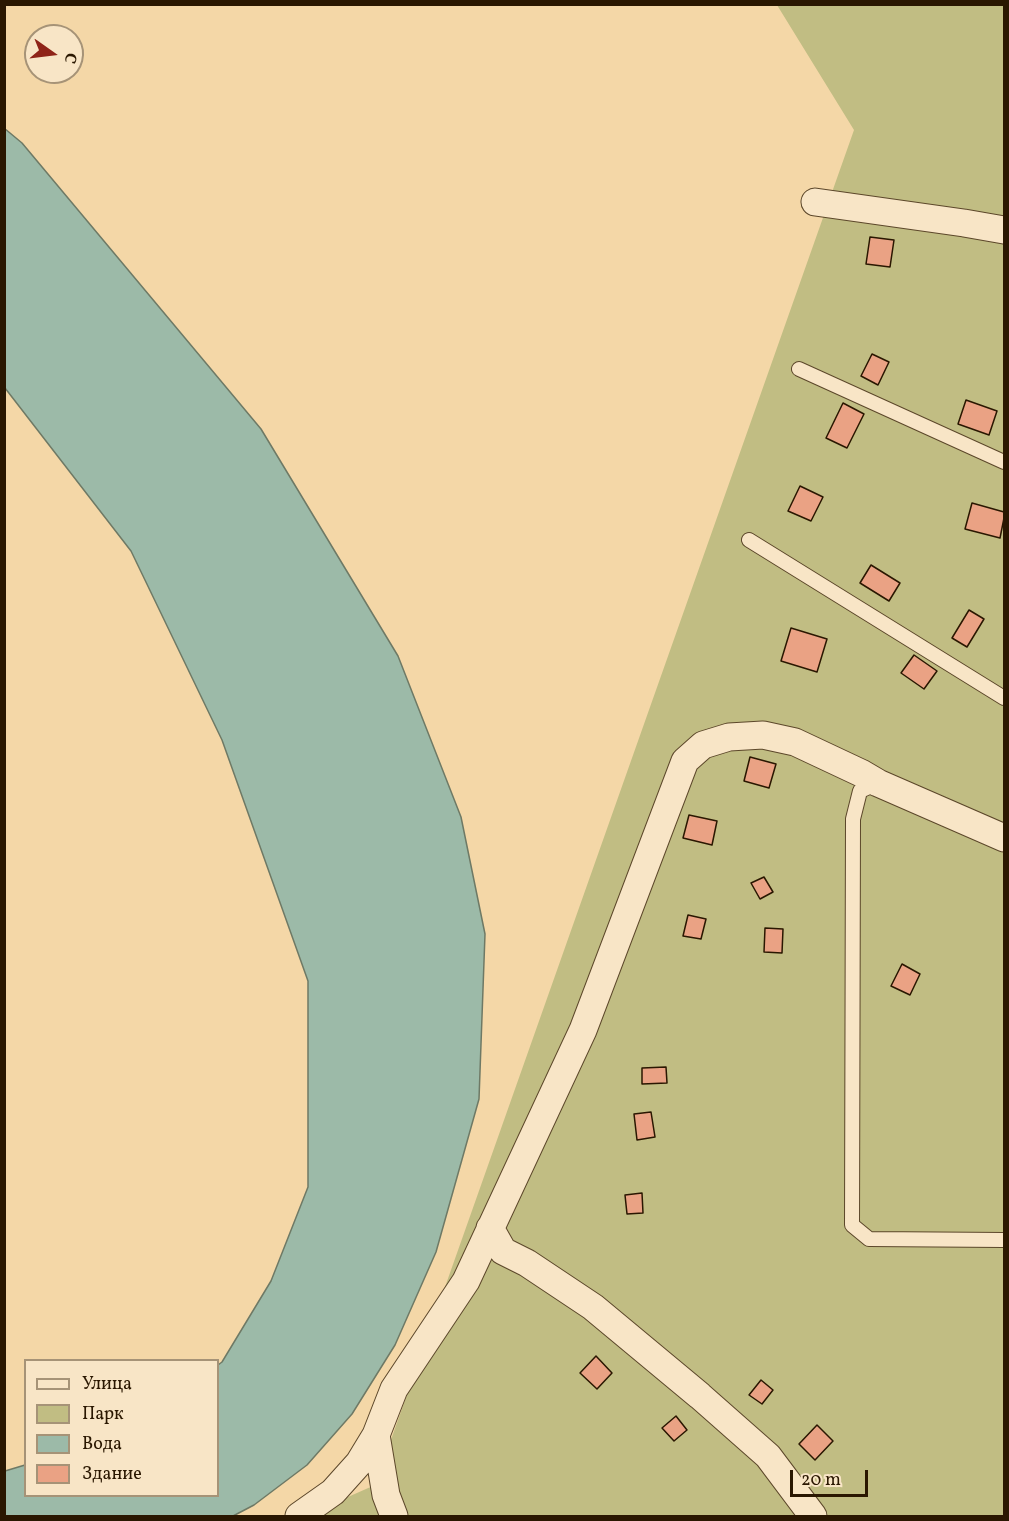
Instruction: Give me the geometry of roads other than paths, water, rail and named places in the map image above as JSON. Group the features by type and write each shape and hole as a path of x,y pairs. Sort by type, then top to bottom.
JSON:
{"street":[{"path":"815,202 1005,230"},
{"path":"299,1516 333,1492 359,1463 376,1435 394,1389 466,1281 584,1030 685,761 703,745 729,737 764,735 795,742 878,783 1005,838"},
{"path":"490,1228 503,1251 527,1263 593,1306 768,1456 813,1516"},
{"path":"376,1435 386,1495 394,1516"}],"lane":[{"path":"799,369 1005,462"},
{"path":"749,540 1005,698"},
{"path":"878,783 860,791 853,819 852,1225 869,1239 1005,1240"}],"water":[{"path":"4,128 22,143 261,429 398,656 461,817 485,934 479,1099 436,1252 395,1345 352,1414 307,1465 254,1505 233,1516 5,1516 5,1471 24,1465 24,1497 219,1497 219,1364 271,1281 308,1187 308,981 222,740 131,551 5,388"}]}
